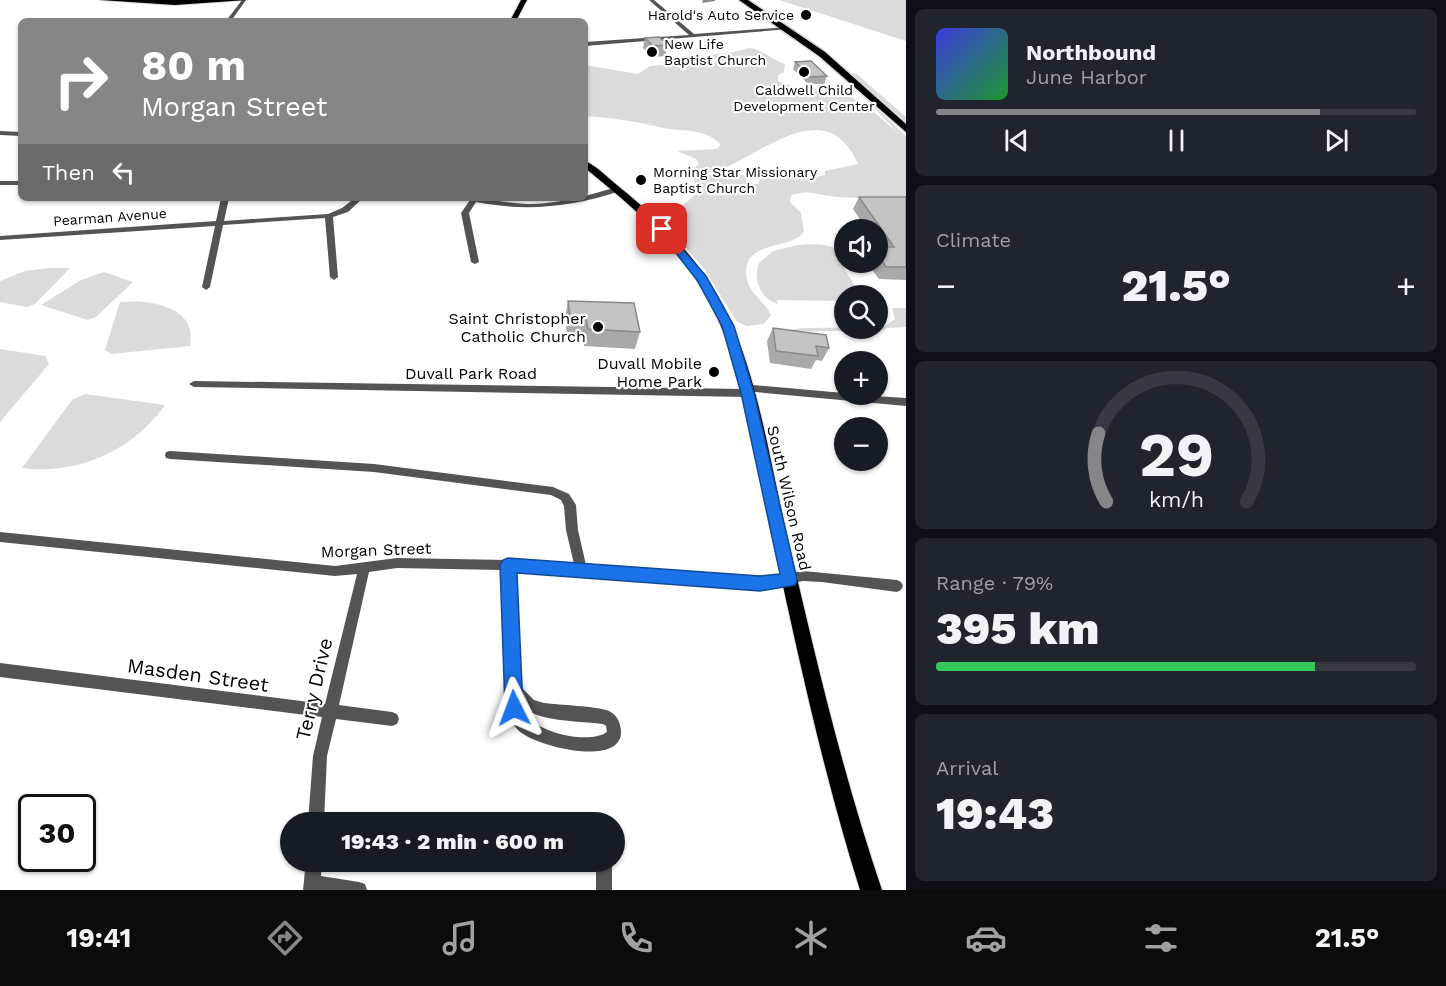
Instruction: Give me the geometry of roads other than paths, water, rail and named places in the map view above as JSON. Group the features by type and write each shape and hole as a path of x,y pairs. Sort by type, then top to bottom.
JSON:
{"highway":[{"path":"743,0 788,29 844,72 906,129"},
{"path":"756,0 851,66"}],"main road":[{"path":"103,0 158,3 244,0"},
{"path":"515,18 524,0"},
{"name":"South Wilson Road","path":"588,166 656,222 702,279 728,326 747,393 832,768 871,890"}],"street":[{"path":"230,18 244,0"},
{"path":"651,0 693,36"},
{"path":"588,44 788,29"},
{"path":"0,133 18,134"},
{"path":"0,183 18,183"},
{"path":"588,198 617,189"},
{"path":"206,287 224,201"},
{"name":"Pearman Avenue","path":"0,238 329,216 345,210 356,201"},
{"path":"470,201 465,213 475,262"},
{"path":"480,201 501,206 532,208 577,201"},
{"path":"329,216 334,277"},
{"name":"Duvall Park Road","path":"194,384 747,393 753,388 906,402"},
{"path":"170,455 374,468 553,491 565,497 570,505 572,530 581,569"},
{"name":"Morgan Street","path":"0,537 335,571 397,563 508,565 760,584 803,576 897,586"},
{"path":"508,565 513,689 514,708 527,728 547,737 594,746 603,745 615,735 612,722 606,717 544,710 530,705 513,689"},
{"name":"Terry Drive","path":"316,812 318,769 364,568"},
{"name":"Masden Street","path":"0,670 392,719"},
{"path":"313,872 311,887 359,890"},
{"path":"604,872 604,890"}],"place":[{"name":"Harold's Auto Service","path":"806,15"},
{"name":"New Life Baptist Church","path":"652,52"},
{"name":"Caldwell Child Development Center","path":"804,72"},
{"name":"Morning Star Missionary Baptist Church","path":"641,180"},
{"name":"Saint Christopher Catholic Church","path":"598,327"},
{"name":"Duvall Mobile Home Park","path":"714,372"}]}
